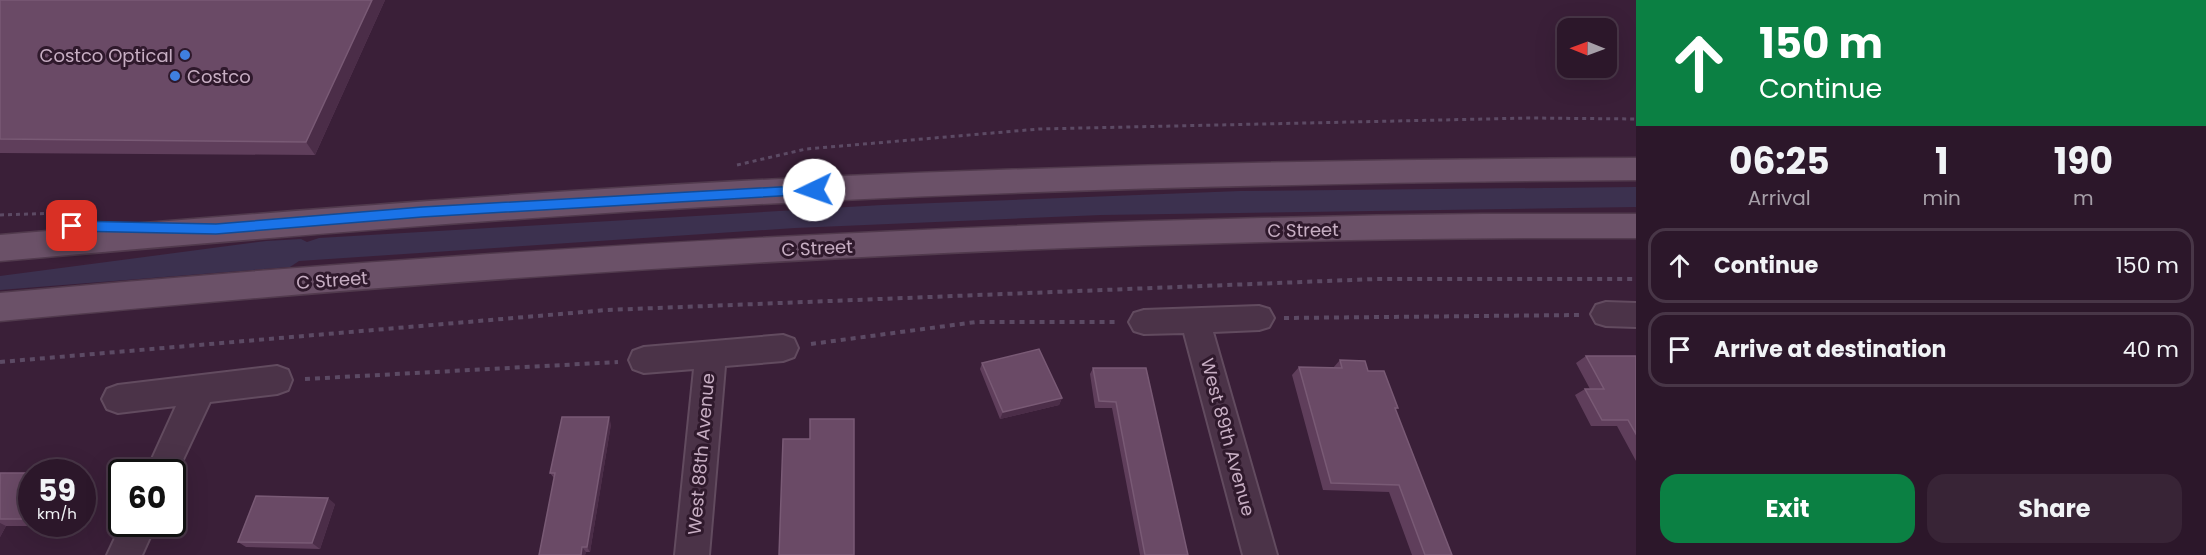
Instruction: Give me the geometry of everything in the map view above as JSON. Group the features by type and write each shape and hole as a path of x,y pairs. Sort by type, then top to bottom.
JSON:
{"main road":[{"path":"0,248 216,229 592,201 1026,180 1382,171 1636,170"},
{"path":"0,224 216,229"},
{"name":"C Street","path":"0,308 554,263 896,244 1310,229 1636,226"}],"street":[{"path":"1606,314 1636,315"},
{"path":"1144,322 1259,318"},
{"name":"West 89th Avenue","path":"1195,320 1260,555"},
{"path":"644,360 711,352 783,348"},
{"name":"West 88th Avenue","path":"692,555 711,352"},
{"path":"118,399 277,380"},
{"path":"168,459 199,391"},
{"path":"124,555 133,537"}],"path":[{"path":"736,165 806,149 1039,129 1530,118 1636,119"},
{"path":"0,215 64,213"},
{"path":"0,362 606,310 1376,279 1636,279"},
{"path":"1259,318 1606,314"},
{"path":"783,348 976,322 1144,322"},
{"path":"277,380 644,360"}],"shaded area":[{"path":"1636,187 1636,207 1101,215 795,228 299,261 290,267 0,290 0,276 266,241 301,239 307,242 319,238 882,205 1240,191"}],"building":[{"name":"Costco","path":"0,0 372,0 306,142 0,139"},
{"path":"1039,349 1062,398 1003,412 982,363"},
{"path":"1586,356 1636,356 1636,434 1628,420 1602,420 1585,389 1604,389"},
{"path":"1340,360 1365,361 1368,371 1384,371 1398,408 1395,408 1452,555 1425,555 1399,485 1331,483 1299,367 1342,368"},
{"path":"1093,368 1146,368 1188,555 1145,555 1116,402 1099,401"},
{"path":"562,417 609,417 587,547 582,547 581,555 539,555 555,473 550,473"},
{"path":"810,419 854,419 854,555 779,555 783,439 810,439"},
{"path":"0,473 18,473 18,519 0,519"},
{"path":"256,496 328,498 312,543 238,542"}],"place":[{"name":"Costco Optical","path":"185,55"},
{"name":"Costco","path":"175,76"}],"route":[{"path":"72,226 216,229 422,212 814,190"}]}
